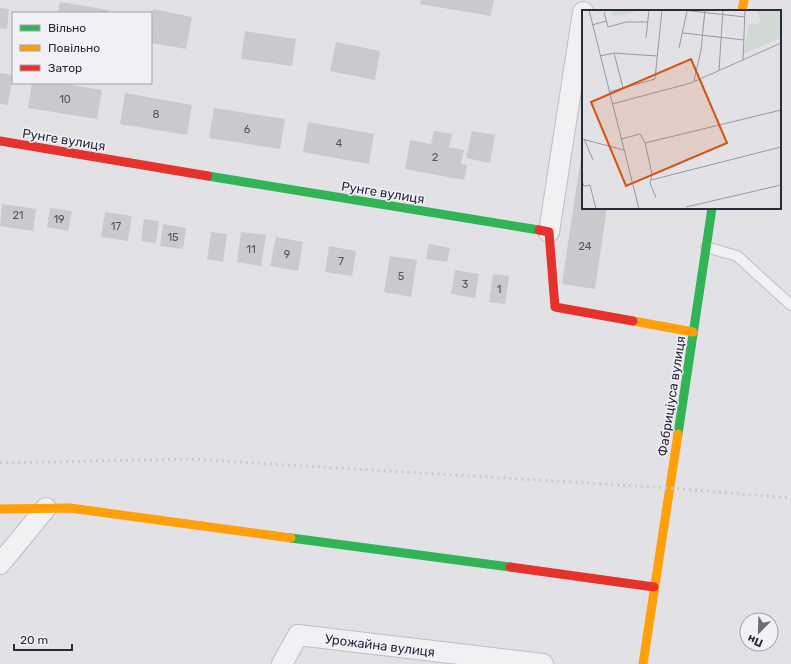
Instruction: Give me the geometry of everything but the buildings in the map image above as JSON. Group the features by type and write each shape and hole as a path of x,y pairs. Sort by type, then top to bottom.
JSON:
{"street":[{"path":"584,10 589,0"},
{"path":"742,10 744,0"},
{"path":"582,18 549,232 555,307 693,332"},
{"name":"Рунге вулиця","path":"0,142 549,232"},
{"name":"Фабриціуса вулиця","path":"643,664 712,209"},
{"path":"0,564 46,508"},
{"path":"0,509 70,508 654,587"},
{"name":"Урожайна вулиця","path":"282,664 298,635 537,664"}],"lane":[{"path":"706,247 737,256 791,305"}],"railway":[{"path":"0,463 188,459 670,488 791,498"}],"traffic: fast":[{"path":"208,176 539,230"},
{"path":"678,434 712,209"},
{"path":"291,538 510,567"}],"traffic: slow":[{"path":"742,10 744,0"},
{"path":"633,321 693,332"},
{"path":"643,664 678,434"},
{"path":"0,509 70,508 291,538"}],"traffic: jam":[{"path":"0,141 208,176"},
{"path":"539,230 549,232 555,307 633,321"},
{"path":"510,567 654,587"}]}
